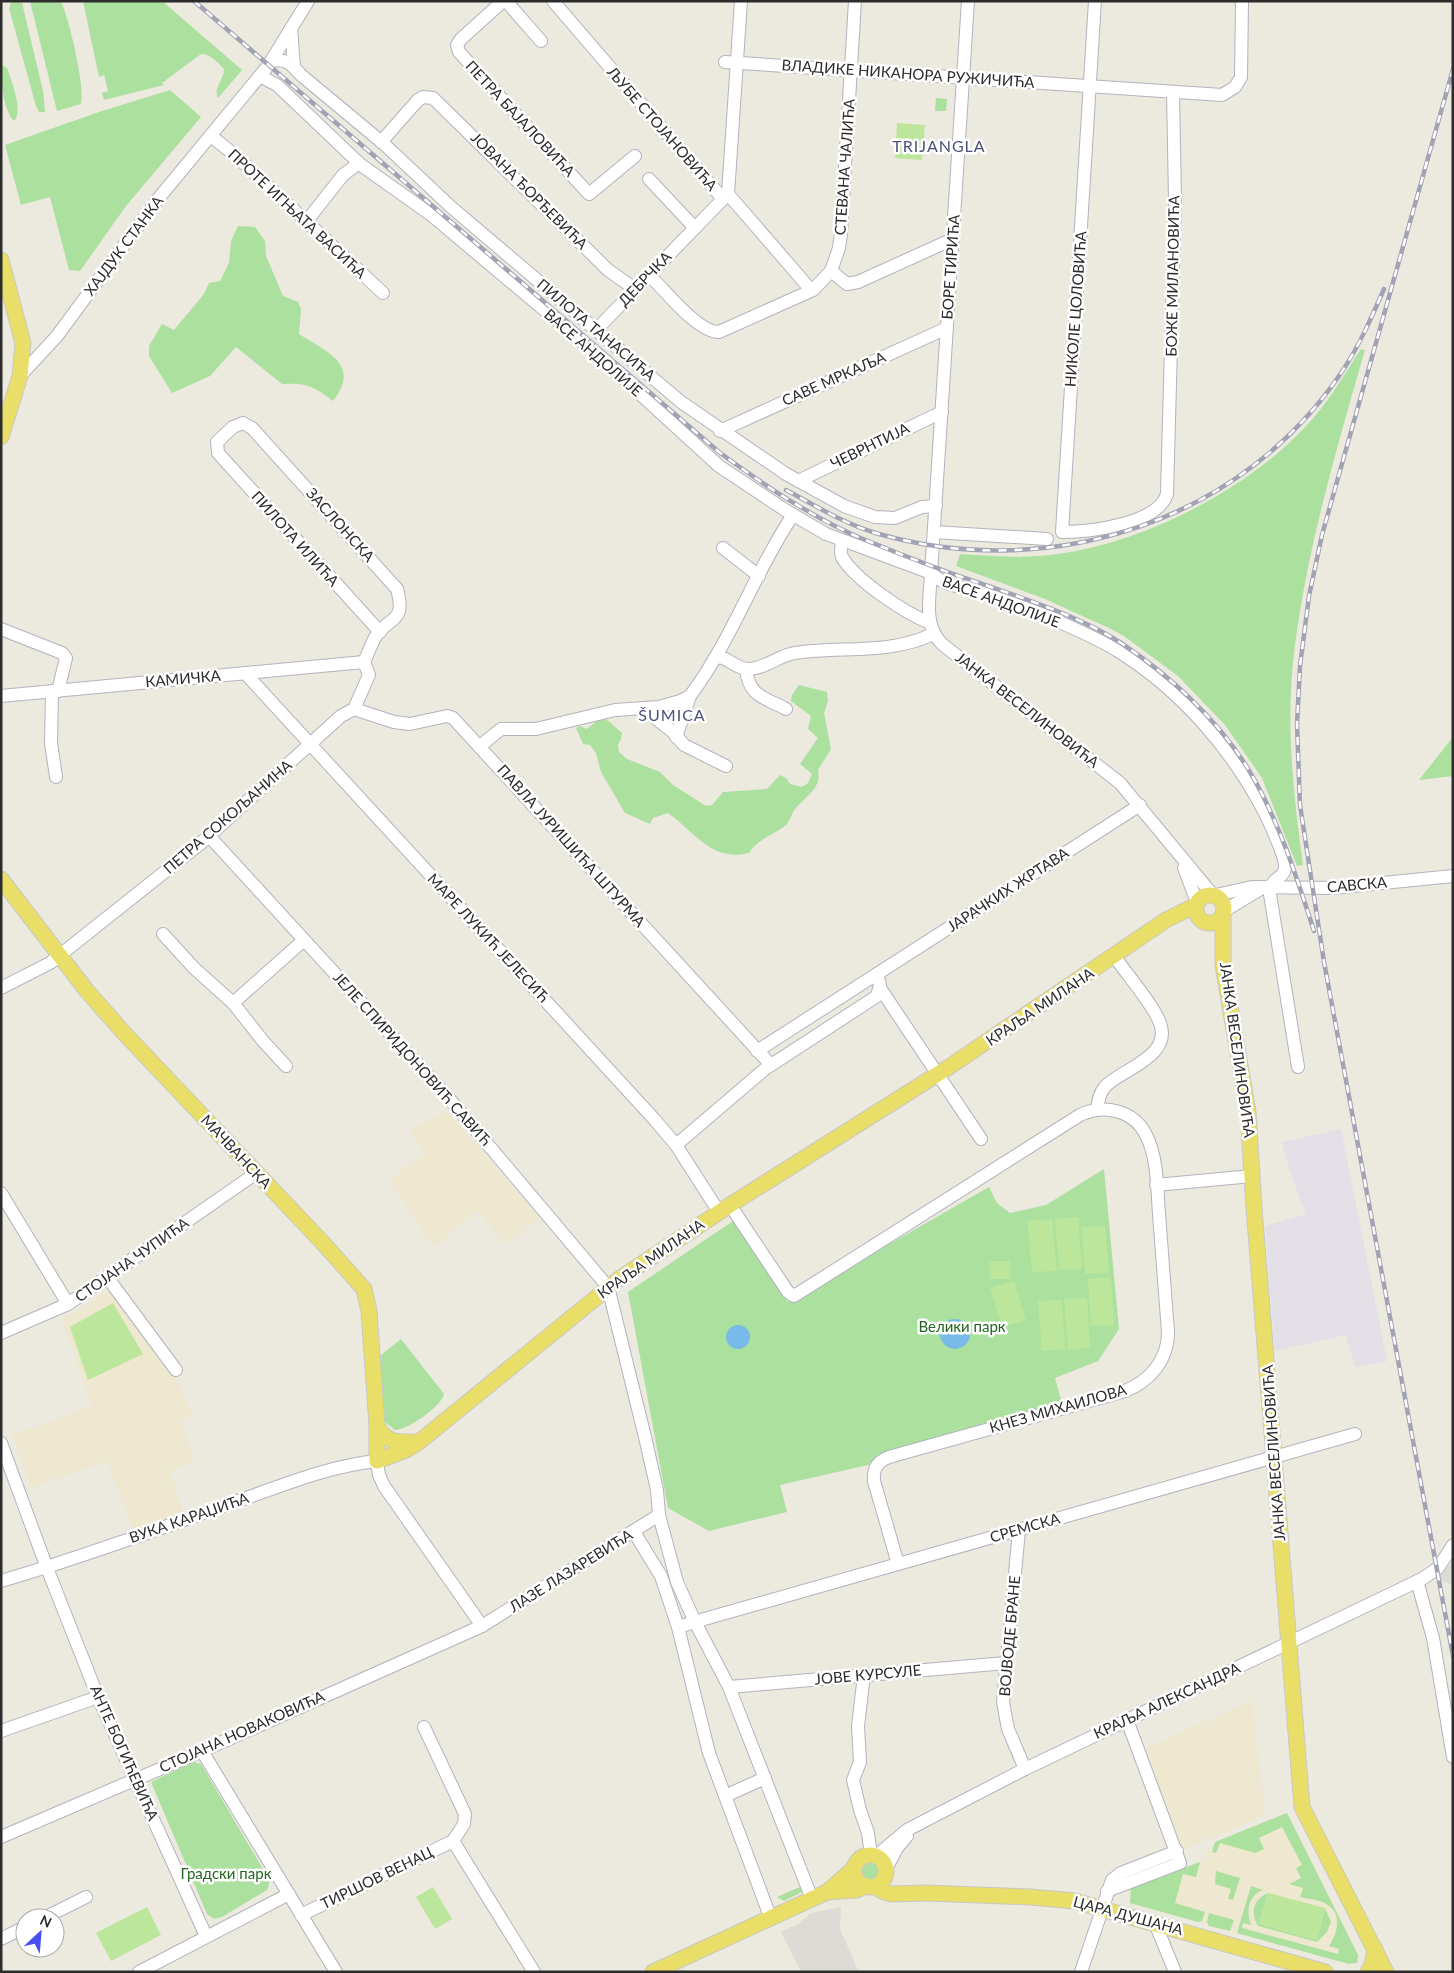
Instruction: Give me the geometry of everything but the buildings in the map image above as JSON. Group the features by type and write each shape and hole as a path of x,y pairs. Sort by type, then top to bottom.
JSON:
{"main road":[{"path":"1,260 22,343 20,376"},
{"name":"ХАЈДУК СТАНКА","path":"1,437 20,376"},
{"name":"МАЧВАНСКА","path":"1,879 124,1033 255,1174 323,1243 364,1289 369,1311 377,1426 377,1461"},
{"path":"1200,912 1217,921 1223,913 1223,902 1214,895 1204,895 1200,912 1223,965"},
{"name":"КРАЉА МИЛАНА","path":"377,1461 406,1450 419,1442 608,1287 724,1209 938,1074 1142,938 1200,912"},
{"name":"ЈАНКА ВЕСЕЛИНОВИЋА","path":"1223,913 1223,965 1248,1112 1302,1807 1386,1972"},
{"path":"377,1426 386,1439 399,1443 419,1442"},
{"path":"653,1972 772,1919 827,1892 854,1868 860,1859 874,1856 882,1860 886,1870 884,1880 856,1890 827,1892"},
{"path":"854,1868 856,1878 871,1886"},
{"name":"ЦАРА ДУШАНА","path":"886,1870 899,1884 926,1893"},
{"name":"ЦАРА ДУШАНА","path":"871,1886 886,1894 926,1893 1054,1898 1156,1923 1325,1972"},
{"path":"1368,1972 1373,1963 1375,1949"},
{"path":"1375,1949 1379,1972"}],"street":[{"name":"ХАЈДУК СТАНКА","path":"20,376 57,336 152,207 266,68 308,1"},
{"path":"505,1 541,41"},
{"name":"ПЕТРА БАЈАЛОВИЋА","path":"505,1 460,39 457,45 459,52 589,194 635,156"},
{"name":"ЉУБЕ СТОЈАНОВИЋА","path":"553,1 811,290"},
{"path":"726,196 731,62 741,1"},
{"name":"СТЕВАНА ЧАЛИЋА","path":"830,271 839,248 855,1"},
{"name":"БОРЕ ТИРИЋА","path":"931,573 968,1"},
{"name":"НИКОЛЕ ЦОЛОВИЋА","path":"1062,532 1095,1"},
{"path":"1090,86 1222,95 1229,92 1239,82 1242,69 1242,1"},
{"path":"291,28 294,67"},
{"name":"ПИЛОТА ТАНАСИЋА","path":"266,68 284,60 294,67 381,142 451,207 681,402 798,481 844,506 875,517 895,518 922,506 936,506"},
{"name":"ВЛАДИКЕ НИКАНОРА РУЖИЧИЋА","path":"731,62 1090,86"},
{"name":"ВАСЕ АНДОЛИЈЕ","path":"266,68 277,85 359,163 430,214 591,349 719,466 794,515 842,542 931,573 939,581 980,592 1044,615 1117,650 1158,681 1198,716 1237,766 1269,822 1284,861 1285,870 1292,878 1295,888"},
{"name":"БОЖЕ МИЛАНОВИЋА","path":"1062,532 1129,522 1157,510 1164,502 1167,494 1175,217 1173,92"},
{"name":"ЈОВАНА ЂОРЂЕВИЋА","path":"381,142 404,114 423,97 433,98 608,270 635,289"},
{"name":"ПРОТЕ ИГЊАТА ВАСИЋА","path":"211,136 236,156 383,293"},
{"path":"306,222 343,175 359,163"},
{"path":"649,179 695,228"},
{"name":"ДЕБРЧКА","path":"596,330 726,196"},
{"path":"649,274 698,323 712,332 726,329 811,290 830,271 842,281 852,284 953,238"},
{"name":"САВЕ МРКАЉА","path":"720,430 947,328"},
{"name":"ЧЕВРНТИЈА","path":"798,481 942,412"},
{"name":"ЗАСЛОНСКА","path":"217,442 238,424 243,423 252,428 398,590 401,607 398,615 392,623 380,632 364,662"},
{"name":"ПИЛОТА ИЛИЋА","path":"217,442 218,453 226,463 380,632"},
{"path":"676,737 690,696 734,627 769,551 794,515"},
{"path":"934,532 1047,539"},
{"path":"842,542 840,550 842,557 864,580 931,629"},
{"path":"723,548 759,576"},
{"path":"714,659 720,657 746,669 756,669 780,656 796,653 883,648 918,641 931,629 931,573"},
{"path":"1,629 62,653 66,658 55,691 51,743 56,777"},
{"name":"ЈАНКА ВЕСЕЛИНОВИЋА","path":"931,629 942,644 1099,765 1140,805 1179,856 1214,895"},
{"path":"354,709 370,675 364,662"},
{"name":"КАМИЧКА","path":"1,696 364,662"},
{"path":"746,669 750,688 756,694 786,709"},
{"name":"МАРЕ ЛУКИЋ ЈЕЛЕСИЋ","path":"245,673 676,1145 724,1209"},
{"path":"480,746 501,729 536,729 615,710 644,709 680,701 690,696"},
{"name":"ПАВЛА ЈУРИШИЋА ШТУРМА","path":"354,709 394,722 410,724 438,718 453,718 757,1051"},
{"name":"ПЕТРА СОКОЉАНИНА","path":"1,988 50,963 209,836 341,716 354,709"},
{"path":"644,709 684,745 726,766"},
{"name":"ЈАРАЧКИХ ЖРТАВА","path":"757,1051 1140,805"},
{"name":"ЈЕЛЕ СПИРИДОНОВИЋ САВИЋ","path":"209,836 462,1113 608,1287"},
{"name":"ЈАНКА ВЕСЕЛИНОВИЋА","path":"1179,856 1200,912"},
{"path":"1223,913 1267,888 1285,870"},
{"name":"САВСКА","path":"1214,895 1252,887 1333,888 1453,876"},
{"path":"1267,888 1298,1067"},
{"path":"163,934 194,968 233,1003 263,1041 286,1066"},
{"path":"233,1003 274,964 304,940"},
{"path":"724,1209 788,1292 794,1296 1073,1119 1097,1109 1099,1097 1105,1086 1133,1070 1152,1053 1160,1040 1162,1031 1156,1014 1114,957"},
{"path":"877,974 880,988 981,1139"},
{"path":"676,1145 771,1065 872,1000 879,993 880,988"},
{"path":"757,1051 771,1065"},
{"name":"КНЕЗ МИХАИЛОВА","path":"898,1564 874,1481 875,1469 879,1462 889,1457 1125,1391 1143,1381 1157,1367 1166,1347 1168,1332 1156,1185 1151,1148 1142,1128 1130,1117 1122,1113 1097,1109"},
{"name":"СТОЈАНА ЧУПИЋА","path":"1,1333 68,1304 255,1174"},
{"path":"1156,1185 1252,1176"},
{"path":"1,1193 68,1304"},
{"path":"107,1277 176,1370"},
{"path":"608,1287 645,1437 656,1490 659,1516 677,1582 695,1622 729,1687 812,1899"},
{"name":"СРЕМСКА","path":"678,1627 1355,1434"},
{"name":"АНТЕ БОГИЋЕВИЋА","path":"1,1443 5,1464 98,1697 206,1936"},
{"path":"377,1461 379,1475 384,1486 482,1626"},
{"name":"ВУКА КАРАЏИЋА","path":"1,1581 47,1568 308,1477 359,1463 377,1461"},
{"name":"ЛАЗЕ ЛАЗАРЕВИЋА","path":"482,1626 659,1516"},
{"name":"ВОЈВОДЕ БРАНЕ","path":"1019,1530 1003,1702 1006,1721 1025,1769"},
{"path":"634,1532 661,1576 678,1627 709,1753 772,1919"},
{"name":"КРАЉА АЛЕКСАНДРА","path":"874,1856 894,1839 917,1825 1025,1769 1417,1581 1438,1568 1453,1545"},
{"path":"1417,1581 1432,1638 1453,1757"},
{"name":"СТОЈАНА НОВАКОВИЋА","path":"1,1836 202,1751 482,1626"},
{"name":"ЈОВЕ КУРСУЛЕ","path":"729,1687 1006,1663"},
{"path":"864,1675 858,1726 860,1762 853,1780 874,1856"},
{"path":"1,1731 98,1697"},
{"path":"1081,1972 1112,1880 1121,1873 1176,1851 1127,1720"},
{"path":"424,1727 465,1814 464,1824 448,1843 534,1972"},
{"path":"202,1751 336,1972"},
{"path":"725,1796 765,1778"},
{"name":"КРАЉА АЛЕКСАНДРА","path":"886,1870 897,1848 917,1825"},
{"name":"ТИРШОВ ВЕНАЦ","path":"301,1915 448,1843"},
{"path":"139,1972 289,1894"},
{"path":"64,1908 86,1897"},
{"path":"1156,1923 1175,1972"},
{"path":"1,1939 15,1933"}],"shaded area":[{"path":"447,1111 539,1217 505,1245 478,1211 433,1247 389,1180 424,1154 409,1130"},
{"path":"1341,1129 1387,1361 1355,1367 1346,1335 1275,1351 1265,1226 1306,1214 1290,1172 1282,1142"},
{"path":"111,1290 177,1378 192,1416 180,1422 195,1460 169,1471 185,1515 135,1533 107,1461 31,1488 12,1435 92,1406 62,1319"},
{"path":"1453,1562 1453,1585 1439,1580 1439,1576"},
{"path":"1252,1699 1265,1815 1179,1852 1142,1751"},
{"path":"1287,1813 1358,1955 1359,1960 1355,1963 1349,1964 1209,1926 1202,1921 1198,1922 1130,1903 1131,1887 1204,1860 1207,1850 1212,1851 1215,1842"},
{"path":"841,1907 840,1929 857,1968 862,1972 801,1972 781,1932 798,1924 811,1913"}],"green space":[{"path":"12,1 22,3 43,91 45,112 39,112 36,106 9,8"},
{"path":"30,1 61,1 76,52 81,83 81,104 57,111"},
{"path":"83,1 162,1 242,70 218,98 217,91 224,69 211,57 201,54 162,83 164,85 104,100 102,93 108,91 104,75 99,77"},
{"path":"1,61 3,66 7,68 16,96 18,111 14,121 5,101"},
{"path":"170,90 201,117 126,206 80,271 69,270 50,197 21,205 5,145 99,112"},
{"path":"936,98 947,99 946,111 935,111"},
{"path":"897,123 925,125 922,160 895,158"},
{"path":"238,226 255,227 265,241 266,256 283,296 298,302 301,309 299,334 329,353 342,368 344,377 341,388 333,401 309,386 282,384 236,347 210,376 172,393 149,356 149,346 162,324 174,330 204,294 209,283 220,281 229,263 231,241"},
{"path":"1361,349 1365,350 1315,533 1295,645 1290,728 1293,783 1303,865 1297,866 1262,778 1225,725 1178,676 1124,636 1111,629 1045,599 956,566 960,554 1009,557 1034,556 1091,548 1125,538 1193,510 1255,471 1306,426 1335,389"},
{"path":"799,685 827,692 828,701 824,713 831,749 818,770 818,782 813,791 795,810 786,825 756,844 749,853 736,855 714,849 704,844 668,813 653,818 650,824 625,813 601,772 596,753 590,745 583,744 576,728 580,726 587,729 598,720 606,719 622,733 618,745 619,752 627,759 660,772 673,785 706,806 712,805 723,792 767,789 780,775 786,778 790,784 802,787 808,783 812,774 800,764 818,738 808,729 811,716 791,701 792,695"},
{"path":"1453,737 1453,776 1419,780"},
{"name":"Велики парк","path":"1104,1169 1119,1329 1098,1361 1055,1378 1063,1407 894,1459 780,1485 787,1512 709,1531 668,1508 628,1292 733,1221 788,1302 989,1187 997,1203 1010,1213 1046,1205"},
{"path":"1078,1217 1082,1269 1059,1270 1055,1219"},
{"path":"1052,1219 1057,1271 1032,1272 1027,1220"},
{"path":"1105,1226 1109,1273 1085,1274 1082,1227"},
{"path":"989,1261 1010,1261 1011,1279 990,1279"},
{"path":"1111,1277 1114,1325 1091,1326 1088,1279"},
{"path":"1014,1281 1026,1320 1002,1327 990,1288"},
{"path":"1087,1298 1090,1348 1068,1350 1064,1299"},
{"path":"1062,1300 1065,1349 1042,1351 1038,1301"},
{"path":"113,1303 143,1354 88,1380 70,1327"},
{"path":"401,1339 444,1394 437,1405 423,1417 395,1430 385,1422 380,1356"},
{"name":"Градски парк","path":"193,1762 201,1764 270,1881 267,1890 222,1917 214,1919 207,1914 151,1782"},
{"path":"1287,1813 1358,1955 1357,1963 1349,1964 1237,1933 1251,1886 1263,1890 1258,1892 1251,1900 1249,1920 1251,1925 1243,1923 1242,1928 1338,1954 1339,1949 1329,1946 1337,1925 1336,1914 1333,1909 1322,1902 1300,1897 1303,1888 1289,1884 1301,1878 1296,1868 1302,1865 1282,1827 1259,1838 1264,1849 1255,1853 1220,1843 1216,1853 1212,1852 1215,1842"},
{"path":"871,1862 877,1865 880,1871 877,1877 871,1880 865,1877 862,1871 865,1865"},
{"path":"1200,1862 1196,1877 1183,1874 1175,1903 1205,1912 1202,1921 1198,1922 1130,1903 1131,1887"},
{"path":"1216,1871 1240,1878 1233,1900 1228,1899 1231,1889 1215,1884"},
{"path":"802,1886 802,1892 784,1901 777,1897"},
{"path":"433,1887 452,1919 435,1929 416,1897"},
{"path":"1268,1893 1259,1924 1317,1940 1325,1908 1331,1922 1327,1932 1317,1942 1258,1926 1254,1916 1254,1907 1259,1899"},
{"path":"1268,1893 1325,1908 1317,1940 1259,1924"},
{"path":"147,1907 161,1935 111,1961 96,1933"},
{"path":"1209,1913 1234,1920 1230,1931 1209,1926 1207,1922"}],"water":[{"path":"955,1319 965,1324 970,1334 965,1344 955,1349 945,1344 940,1334 945,1324"},
{"path":"738,1325 743,1326 749,1332 749,1342 743,1348 738,1349 733,1348 727,1342 726,1337 727,1332 733,1326"}],"railway":[{"path":"194,1 719,452 753,476 806,511 863,539 909,558 1074,618 1121,643 1174,683 1221,731 1235,749 1258,786 1293,868 1314,931"},
{"path":"1453,69 1322,535 1309,596 1300,666 1297,724 1300,805 1324,962 1453,1656"},
{"path":"786,490 855,526 879,534 945,547 1011,550 1076,543 1139,527 1199,500 1254,465 1303,420 1345,367 1384,289"}],"district":[{"name":"TRIJANGLA","path":"939,146"},
{"name":"ŠUMICA","path":"672,715"}]}
